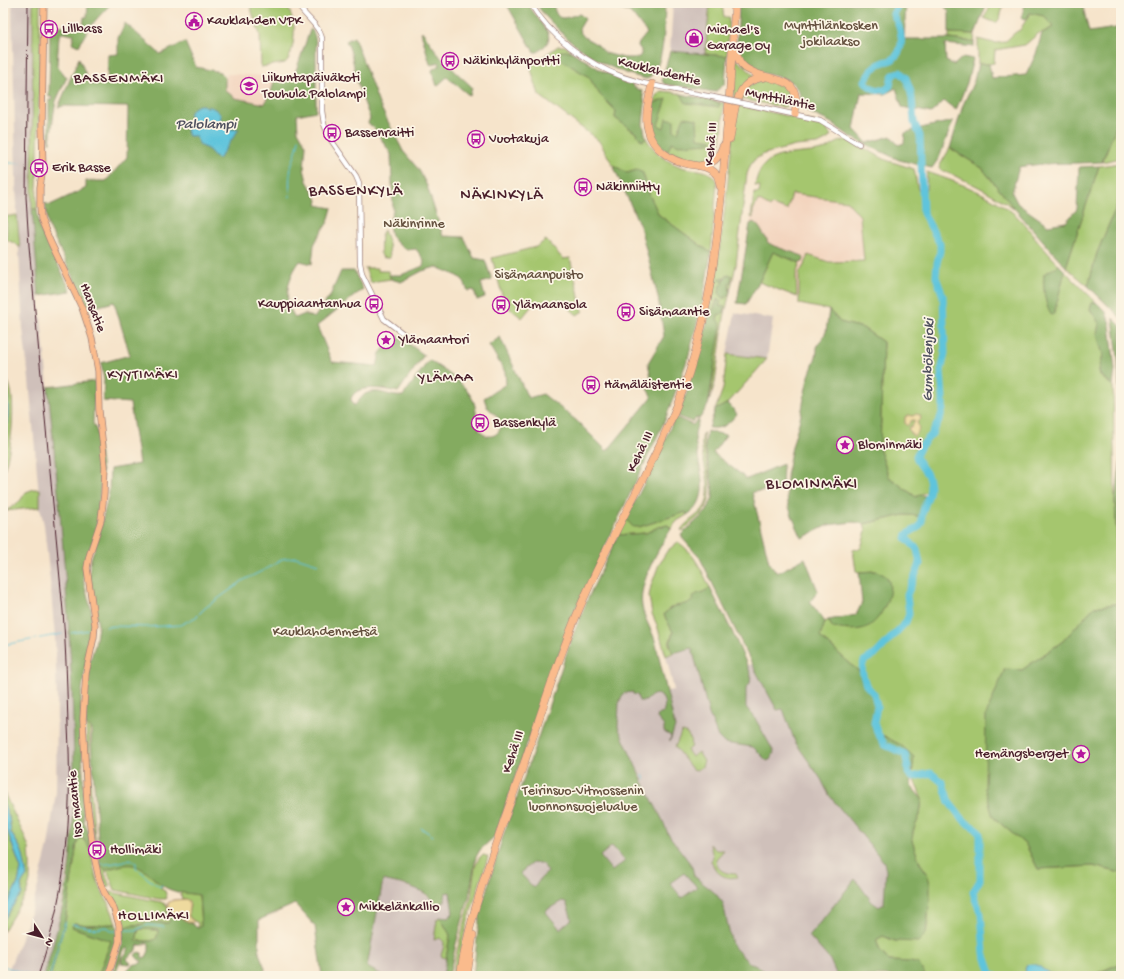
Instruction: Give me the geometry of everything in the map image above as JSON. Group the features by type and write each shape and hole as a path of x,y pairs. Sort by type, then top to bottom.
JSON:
{"highway":[{"name":"Kehä III","path":"460,976 470,927 481,891 547,695 576,616 604,555 664,435 697,348 710,292 717,239 726,139 735,3"},
{"path":"733,37 740,63 748,70 782,81 793,89 796,98 794,114"},
{"path":"724,156 729,142 735,110 741,91 749,82 766,77"},
{"path":"654,85 647,115 648,130 654,143 660,150 677,161 700,166 717,174 721,194"},
{"path":"700,166 716,160 721,153 726,139"},
{"name":"Kehä III","path":"467,976 470,950 481,891"}],"main road":[{"name":"Hansatie","path":"44,3 42,126 43,163 40,200 41,219 87,320 98,371 99,410 105,479 101,520 89,556 87,568 95,625"},
{"name":"Iso maantie","path":"95,625 94,637 86,673 84,702 85,777 90,829 96,869 104,892 116,914 119,925 118,942 108,976"}],"street":[{"path":"297,3 302,12 318,27 322,38 322,110 324,124 329,137 356,176 359,183 360,266 362,274 384,319 405,335"},
{"name":"Kauklahdentie","path":"530,3 554,32 584,57 600,66 622,76 654,85 713,97"},
{"name":"Mynttiläntie","path":"713,97 822,121 860,144"}],"shaded area":[{"path":"13,3 33,3 32,209 61,518 71,664 74,745 74,810 69,863 57,930 44,976 6,976 27,924 48,846 56,792 57,702 55,638 50,581 44,525 40,507 23,329 17,215"},
{"path":"673,3 710,3 705,54 670,51"},
{"name":"Liikuntapäiväkoti Touhula Palolampi","path":"227,74 273,76 272,80 274,81 271,93 269,93 265,104 235,98 225,90 225,78"},
{"path":"792,194 847,201 860,216 864,255 856,261 829,262 808,255 807,260 799,274 799,297 797,297 796,275 800,263 803,262 803,256 767,242 767,239 752,223 750,224 751,217 753,217 753,211 758,200 769,207 770,204 787,210"},
{"path":"735,313 773,319 767,359 727,354"},
{"path":"692,648 700,681 752,664 777,710 783,708 795,742 821,779 829,795 884,862 886,871 885,904 879,908 872,902 855,880 809,936 830,960 837,976 768,976 762,969 748,962 732,945 723,903 715,893 694,876 692,866 668,834 618,727 619,703 624,693 674,690 666,656"},
{"path":"613,845 625,861 612,871 600,856"},
{"path":"532,863 543,864 548,872 540,879 534,888 519,873"},
{"path":"684,872 697,887 682,898 670,883"},
{"path":"383,880 418,889 435,902 445,893 450,892 453,913 448,918 440,918 450,935 443,976 384,976 367,967"},
{"path":"562,901 566,902 572,919 560,930 544,911"}],"green space":[{"path":"33,3 41,3 37,209 32,209"},
{"path":"88,3 112,3 90,28 79,46 72,43 74,34 62,33 59,36 57,65 60,71 67,77 56,101 49,143 49,100 52,100 52,97 49,97 50,26 83,26 84,17 87,17"},
{"path":"249,3 287,3 294,25 294,31 292,49 288,60 285,63 261,67 260,35"},
{"path":"506,3 527,3 547,31 549,38 538,52 534,52"},
{"path":"536,3 553,3 557,14 562,18 580,14 585,19 579,29 584,37 598,45 605,53 624,58 637,58 641,55 641,50 638,46 639,43 647,33 630,12 607,7 604,3 665,3 663,44 658,65 647,79 608,66 575,45 545,15"},
{"path":"710,3 720,3 722,5 724,17 729,17 727,56 705,54"},
{"name":"Mynttilänkosken jokilaakso","path":"739,3 906,3 904,39 949,39 974,42 974,47 945,44 946,61 954,65 963,57 973,59 967,83 956,110 944,101 931,113 902,107 896,88 885,94 861,93 854,129 867,143 891,136 898,145 904,143 905,133 953,121 939,158 932,168 899,160 851,137 830,122 808,112 794,84 783,78 759,72 745,65 739,55 737,43"},
{"path":"942,3 987,3 975,34 949,33 949,12"},
{"path":"992,3 1004,3 1000,18 996,23 984,18"},
{"path":"1020,3 1056,3 1059,5 1061,3 1082,3 1089,32 1116,28 1121,24 1121,114 1102,162 1029,165 1019,167 1012,193 1018,204 1048,225 1066,222 1077,209 1079,167 1099,166 1066,267 1014,208 982,168 950,148 963,105 974,81 978,64 989,64 992,78 1026,75 1036,54 1042,33 1053,27 1044,16 1030,13 1026,19 1021,18 1025,5"},
{"path":"1030,13 1044,16 1053,27 1039,33 1025,45 995,50 994,63 978,64 978,39 1000,43 1004,42 1020,30"},
{"name":"Kauklahdenmetsä","path":"125,23 160,54 185,42 196,67 220,72 225,78 225,90 235,98 265,104 269,93 271,93 274,81 272,81 272,78 285,80 294,76 311,29 315,36 316,43 316,111 297,115 298,131 306,145 304,169 307,181 318,200 317,205 332,208 328,222 314,245 312,264 300,261 294,270 288,291 290,309 295,318 305,314 314,318 330,296 341,271 354,271 363,289 317,326 332,362 377,366 380,353 397,335 424,355 398,392 372,388 365,389 354,394 351,399 354,406 365,394 370,392 379,392 393,396 403,396 429,360 455,378 466,389 475,405 479,430 487,436 493,436 499,431 502,423 487,407 484,398 506,384 505,372 489,345 500,337 528,398 543,394 577,421 607,451 652,397 647,389 651,377 648,363 664,336 658,297 640,226 613,165 627,173 637,170 643,173 649,194 659,215 711,253 702,305 688,358 665,420 576,608 542,700 495,836 480,850 476,857 469,897 449,976 443,976 450,935 440,917 448,918 453,913 450,892 445,893 445,902 441,903 437,909 428,896 422,891 383,880 367,967 384,976 322,976 315,926 295,904 259,920 259,953 265,968 264,976 121,976 132,965 141,963 142,961 135,955 138,952 142,953 142,958 146,957 149,951 149,944 146,943 143,945 138,945 137,950 127,958 131,963 130,964 121,963 129,949 127,947 124,950 115,975 118,976 112,976 122,945 124,928 131,925 141,925 144,922 168,923 170,920 165,914 168,911 191,923 197,928 201,926 199,895 171,890 134,865 124,865 105,870 100,864 91,743 92,729 86,725 86,697 90,661 95,645 98,626 89,575 91,558 98,539 109,493 110,469 139,464 130,403 103,401 104,380 101,363 130,355 114,302 88,309 48,225 45,203 50,205 86,188 86,181 106,181 127,157 128,107 63,106 58,108 79,58 90,84 107,84 108,55 118,54 118,38","holes":["139,929 158,930 156,939 151,941 136,941"]},
{"path":"422,31 441,58 472,87 470,96 447,77 437,86 432,71 440,65 439,62 432,65 430,64 421,32"},
{"path":"949,33 975,34 974,42 949,39"},
{"name":"Näkinrinne","path":"354,37 379,104 403,151 419,170 427,186 443,236 464,237 474,258 485,260 492,280 481,283 485,297 477,300 474,290 468,291 463,280 458,276 436,267 422,271 401,282 391,279 389,275 401,275 423,266 424,260 416,249 407,250 398,244 391,236 389,224 393,210 391,154 374,128 368,123 370,118 360,90 352,55 346,41"},
{"name":"Näkinniitty","path":"558,46 565,46 571,51 558,58 589,77 600,95 616,111 615,118 636,133 642,141 646,138 660,155 674,164 684,168 705,171 714,177 717,182 711,253 659,215 649,194 643,173 637,170 627,173 613,165 599,141 539,95 530,66"},
{"path":"560,51 571,51 602,71 630,82 634,87 642,91 645,104 643,124 646,138 642,141 636,133 615,118 616,111 600,95 589,77 558,58"},
{"path":"670,51 727,56 725,83 715,92 664,84 662,80"},
{"path":"736,59 754,75 754,77 733,106"},
{"path":"764,80 773,81 784,85 791,93 791,102 782,107 740,99 749,85"},
{"path":"661,91 724,103 720,146 715,157 704,161 686,160 678,158 666,149 650,118 656,96"},
{"path":"681,94 720,103 719,107 686,103"},
{"path":"667,99 658,125 664,128 666,118 674,120 674,131 678,132 684,117 697,119 698,138 713,140 710,143 679,145 672,142 667,152 656,141 650,124 654,103"},
{"path":"738,105 819,123 827,126 828,132 831,135 828,139 818,144 795,146 764,154 754,160 750,166 747,174 736,265 724,318 715,383 708,405 720,335 717,320 718,314 724,313 725,307 719,306 717,299 714,308 709,315 716,274 732,140"},
{"path":"1121,114 1121,158 1102,162"},
{"path":"846,138 886,160 914,169 918,190 926,190 927,172 969,188 999,203 1020,219 1044,248 1096,302 1092,303 1090,309 1099,323 1098,334 1103,355 1099,370 1100,376 1113,386 1115,501 1118,565 1121,579 1121,603 1094,607 1063,641 1022,670 1004,670 993,817 1026,845 1038,869 1093,866 1121,873 1121,963 1090,976 925,976 915,964 889,961 880,951 876,940 883,936 895,941 926,934 930,900 927,873 920,863 912,841 913,831 920,815 922,799 915,782 877,732 874,723 877,706 874,694 866,685 863,675 820,637 825,622 828,620 833,628 850,630 876,571 856,571 853,550 861,548 866,531 864,524 904,515 921,516 930,490 916,497 889,477 880,451 883,342 863,328 840,322 829,310 799,304 799,274 807,260 808,255 829,262 864,261 860,216 847,201 792,194 787,210 771,205 770,207 758,200 753,211 753,218 751,217 754,193 759,193 760,186 755,186 758,174 764,165 771,159 790,154 825,149 844,141"},
{"path":"950,148 982,168 1014,208 979,187 942,171 939,167"},
{"path":"1121,163 1121,195 1097,253 1088,286 1066,267 1099,166"},
{"path":"1121,195 1121,318 1088,286 1097,253"},
{"path":"32,209 37,209 40,229 71,291 39,296"},
{"path":"17,215 20,248 16,244 7,240 7,222 3,220 3,217"},
{"path":"753,222 759,227 767,239 767,242 803,256 804,259 803,262 800,263 773,252 759,282 746,304 737,303 750,224"},
{"path":"384,230 389,244 390,258 383,258 380,253 381,238"},
{"name":"Sisämaanpuisto","path":"546,240 563,259 570,258 580,304 583,311 577,315 560,300 534,303 522,318 508,307 503,298 492,258 536,247"},
{"path":"773,252 800,263 796,275 797,297 759,282"},
{"path":"1059,265 1065,271 1054,314 1051,314 1044,295 1044,274"},
{"path":"365,268 378,268 378,271 388,271 391,279 371,283"},
{"path":"730,274 732,276 731,282 729,283 730,292 726,298 723,298 719,293 720,285 724,283 719,278 724,278 724,282 726,276"},
{"path":"718,299 721,301 719,306 725,307 724,313 718,315 717,320 720,322 721,326 708,405 700,418 696,418 692,422 677,416 687,392 709,315"},
{"path":"1096,302 1106,312 1110,324 1115,370 1113,386 1100,375 1099,370 1103,355 1097,334 1099,323 1090,309 1092,303"},
{"path":"829,310 840,322 863,328 883,342 880,451 889,477 916,497 919,495 928,496 921,516 904,515 864,524 853,522 828,525 802,538 792,517 788,504 787,471 808,379 816,356 817,347 826,332"},
{"path":"1113,318 1121,326 1121,450 1118,359"},
{"path":"727,354 767,359 728,403 715,410 723,389"},
{"path":"3,376 8,381 11,389 13,412 10,448 3,473 3,458 8,416 8,395 3,384"},
{"path":"95,381 93,423 97,432 102,472 96,533 83,566 84,584 91,608 92,618 81,698 84,823 89,833 91,850 82,838 77,843 65,922 51,975 44,976 60,919 66,890 72,840 74,776 68,616 48,387"},
{"path":"728,403 737,414 725,426 709,428 715,410"},
{"path":"675,417 693,425 697,420 699,420 695,436 702,479 700,499 695,508 687,515 686,512 639,527 633,527 626,519 653,466"},
{"path":"707,431 726,435 713,453 747,479 783,464 782,489 752,492 769,562 777,573 805,558 818,591 810,602 825,622 820,637 863,675 866,685 874,694 877,706 874,723 877,732 901,745 914,757 911,786 922,799 920,815 913,831 912,841 920,863 927,873 930,883 930,900 926,934 918,942 895,941 883,936 876,940 880,951 889,961 919,964 925,976 837,976 830,960 809,936 855,879 872,902 879,907 884,904 886,871 884,862 829,795 821,779 795,742 783,709 777,710 752,664 700,558 681,535 707,511 713,497 705,447"},
{"path":"703,433 710,484 708,504 703,512 682,531 681,530 700,513 708,498 707,480 702,451"},
{"path":"1121,459 1121,579 1118,565 1115,501"},
{"path":"34,489 40,489 40,507 6,511 20,501 26,492"},
{"path":"686,512 687,515 677,521 671,529 668,525 658,527 646,533 618,535 626,519 639,527"},
{"name":"Teirinsuo-Vitmossenin luonnonsuojelualue","path":"668,525 671,529 650,566 643,587 642,606 655,640 675,727 670,741 671,736 664,732 664,726 657,718 658,715 663,713 665,704 663,698 659,695 654,695 646,701 639,701 637,695 633,694 633,692 624,693 619,702 618,727 668,834 692,866 694,876 715,893 723,903 732,945 748,962 762,969 768,976 473,976 480,912 504,833 571,640 589,596 618,535 646,533 658,527","holes":["612,846 625,861 612,871 600,856","532,863 543,864 548,872 540,879 534,888 520,873","684,873 697,887 682,898 670,883","562,901 566,902 572,919 560,929 545,911"]},
{"path":"678,542 689,551 701,568 710,588 690,604 671,608 664,615 673,632 669,644 673,653 666,656 657,625 652,614 649,596 659,564 667,551"},
{"path":"876,571 886,576 890,585 888,599 877,619 863,629 850,630 833,628 828,620 856,615 862,603 859,572"},
{"path":"710,588 732,631 751,674 750,683 746,688 746,707 756,720 774,752 771,759 767,761 753,747 724,743 718,737 709,714 692,648 673,653 671,647 670,643 673,632 664,615 673,607 693,601 693,597 698,593"},
{"path":"1121,603 1121,873 1093,866 1038,869 1026,845 993,817 985,789 986,715 1005,669 1022,670 1063,641 1094,607"},
{"path":"86,725 90,728 90,771 96,845 89,805"},
{"path":"683,732 687,734 692,741 690,743 692,746 687,750 692,757 698,752 704,761 702,767 697,770 692,769 675,747 681,733"},
{"path":"3,791 29,848 30,881 27,892 3,932 3,921 22,889 21,884 27,876 21,849 11,833 9,817 3,802"},
{"path":"3,819 21,869 18,883 3,911"},
{"path":"81,838 85,841 89,848 96,876 116,924 87,925 74,923 72,927 111,941 98,976 50,976 65,922 77,843"},
{"path":"710,844 717,850 724,850 716,859 716,863 720,869 725,872 736,874 738,877 729,878 718,873 711,861 713,856"},
{"path":"484,855 488,857 474,901 456,976 452,976 471,897 476,864 478,859"},
{"path":"100,864 106,870 127,864 134,864 138,866 162,886 161,889 165,891 167,898 159,899 115,890 108,872 106,871 105,873 110,887 107,888 101,874"},
{"path":"111,892 161,902 167,905 168,911 166,911 166,916 170,920 168,923 162,922 131,925 124,928 120,914 109,893"},
{"path":"180,892 199,895 201,926 198,929 198,923 192,920 188,914 190,906 186,899 182,899"},
{"path":"440,917 450,935 446,959 441,956 444,946 442,940 439,938 434,940 437,919"},
{"path":"74,923 87,925 116,924 116,944 106,976 98,976 111,941 72,927"},
{"path":"139,929 158,930 156,939 151,941 136,941"},
{"path":"1121,963 1121,976 1090,976 1094,975"}],"sand":[{"path":"916,414 920,415 921,419 917,422 919,429 918,432 913,436 908,428 912,426 915,420 912,420 907,426 905,424 905,417"},
{"path":"186,899 189,901 189,917 194,921 192,923 173,915 168,911 168,903 173,900"}],"water":[{"name":"Palolampi","path":"199,105 211,107 216,110 221,115 223,125 229,129 239,129 221,157 217,159 209,150 200,145 195,136 188,136 186,130 190,126 191,111"},
{"path":"3,384 8,395 8,416 3,458"},
{"path":"3,802 9,817 11,833 23,855 27,876 21,884 22,894 3,921 3,911 18,883 21,869 3,819"},
{"path":"1027,965 1038,965 1055,976 1027,976 1025,969"}],"waterway":[{"name":"Gumbölenjoki","path":"899,3 893,14 900,31 900,49 892,60 881,63 875,67 865,81 869,86 879,90 885,90 890,86 893,75 900,72 906,78 910,89 914,122 920,136 923,213 940,244 936,277 943,296 945,354 941,371 943,409 940,419 932,434 921,446 916,456 928,477 930,491 922,512 922,521 919,527 907,534 906,538 917,549 920,564 907,595 909,614 906,622 877,653 864,661 862,668 866,685 874,694 877,706 874,723 877,732 885,745 905,754 908,773 912,777 931,773 943,783 949,802 959,815 980,833 980,880 973,892 981,914 984,953 991,973 995,976"},
{"path":"290,197 290,172 299,139"},
{"path":"3,163 17,163"},
{"path":"106,627 180,625 196,617 205,608 242,581 270,567 282,559 296,557 318,564"},
{"path":"71,633 89,630"},
{"path":"3,645 62,634"},
{"path":"643,775 645,780"},
{"path":"421,828 433,836"},
{"path":"102,864 131,859 136,863 136,868 147,878 160,887 162,885"},
{"path":"50,976 66,922"},
{"path":"72,924 97,929 105,927 109,928 111,931 117,931"},
{"path":"125,930 136,930 148,925 164,927"},
{"path":"3,966 32,976"}],"railway":[{"path":"28,3 26,197 29,246 63,611 69,769 68,825 63,874 53,926 38,976"}],"place":[{"name":"Kauklahden VPK","path":"194,21"},
{"name":"Lillbass","path":"49,29"},
{"name":"Michael's Garage Oy","path":"694,38"},
{"name":"Näkinkylänportti","path":"450,61"},
{"name":"Liikuntapäiväkoti Touhula Palolampi","path":"249,86"},
{"name":"Bassenraitti","path":"332,133"},
{"name":"Vuotakuja","path":"476,139"},
{"name":"Erik Basse","path":"39,168"},
{"name":"Näkinniitty","path":"583,187"},
{"name":"Kauppiaantanhua","path":"374,304"},
{"name":"Ylämaansola","path":"501,305"},
{"name":"Sisämaantie","path":"626,312"},
{"name":"Ylämaantori","path":"386,340"},
{"name":"Hämäläistentie","path":"591,385"},
{"name":"Bassenkylä","path":"480,423"},
{"name":"Blominmäki","path":"845,445"},
{"name":"Hemängsberget","path":"1081,754"},
{"name":"Hollimäki","path":"97,850"},
{"name":"Mikkelänkallio","path":"346,907"}],"district":[{"name":"BASSENMÄKI","path":"119,79"},
{"name":"BASSENKYLÄ","path":"356,192"},
{"name":"NÄKINKYLÄ","path":"502,196"},
{"name":"KYYTIMÄKI","path":"143,375"},
{"name":"YLÄMAA","path":"446,378"},
{"name":"BLOMINMÄKI","path":"812,485"},
{"name":"HOLLIMÄKI","path":"154,916"}]}
